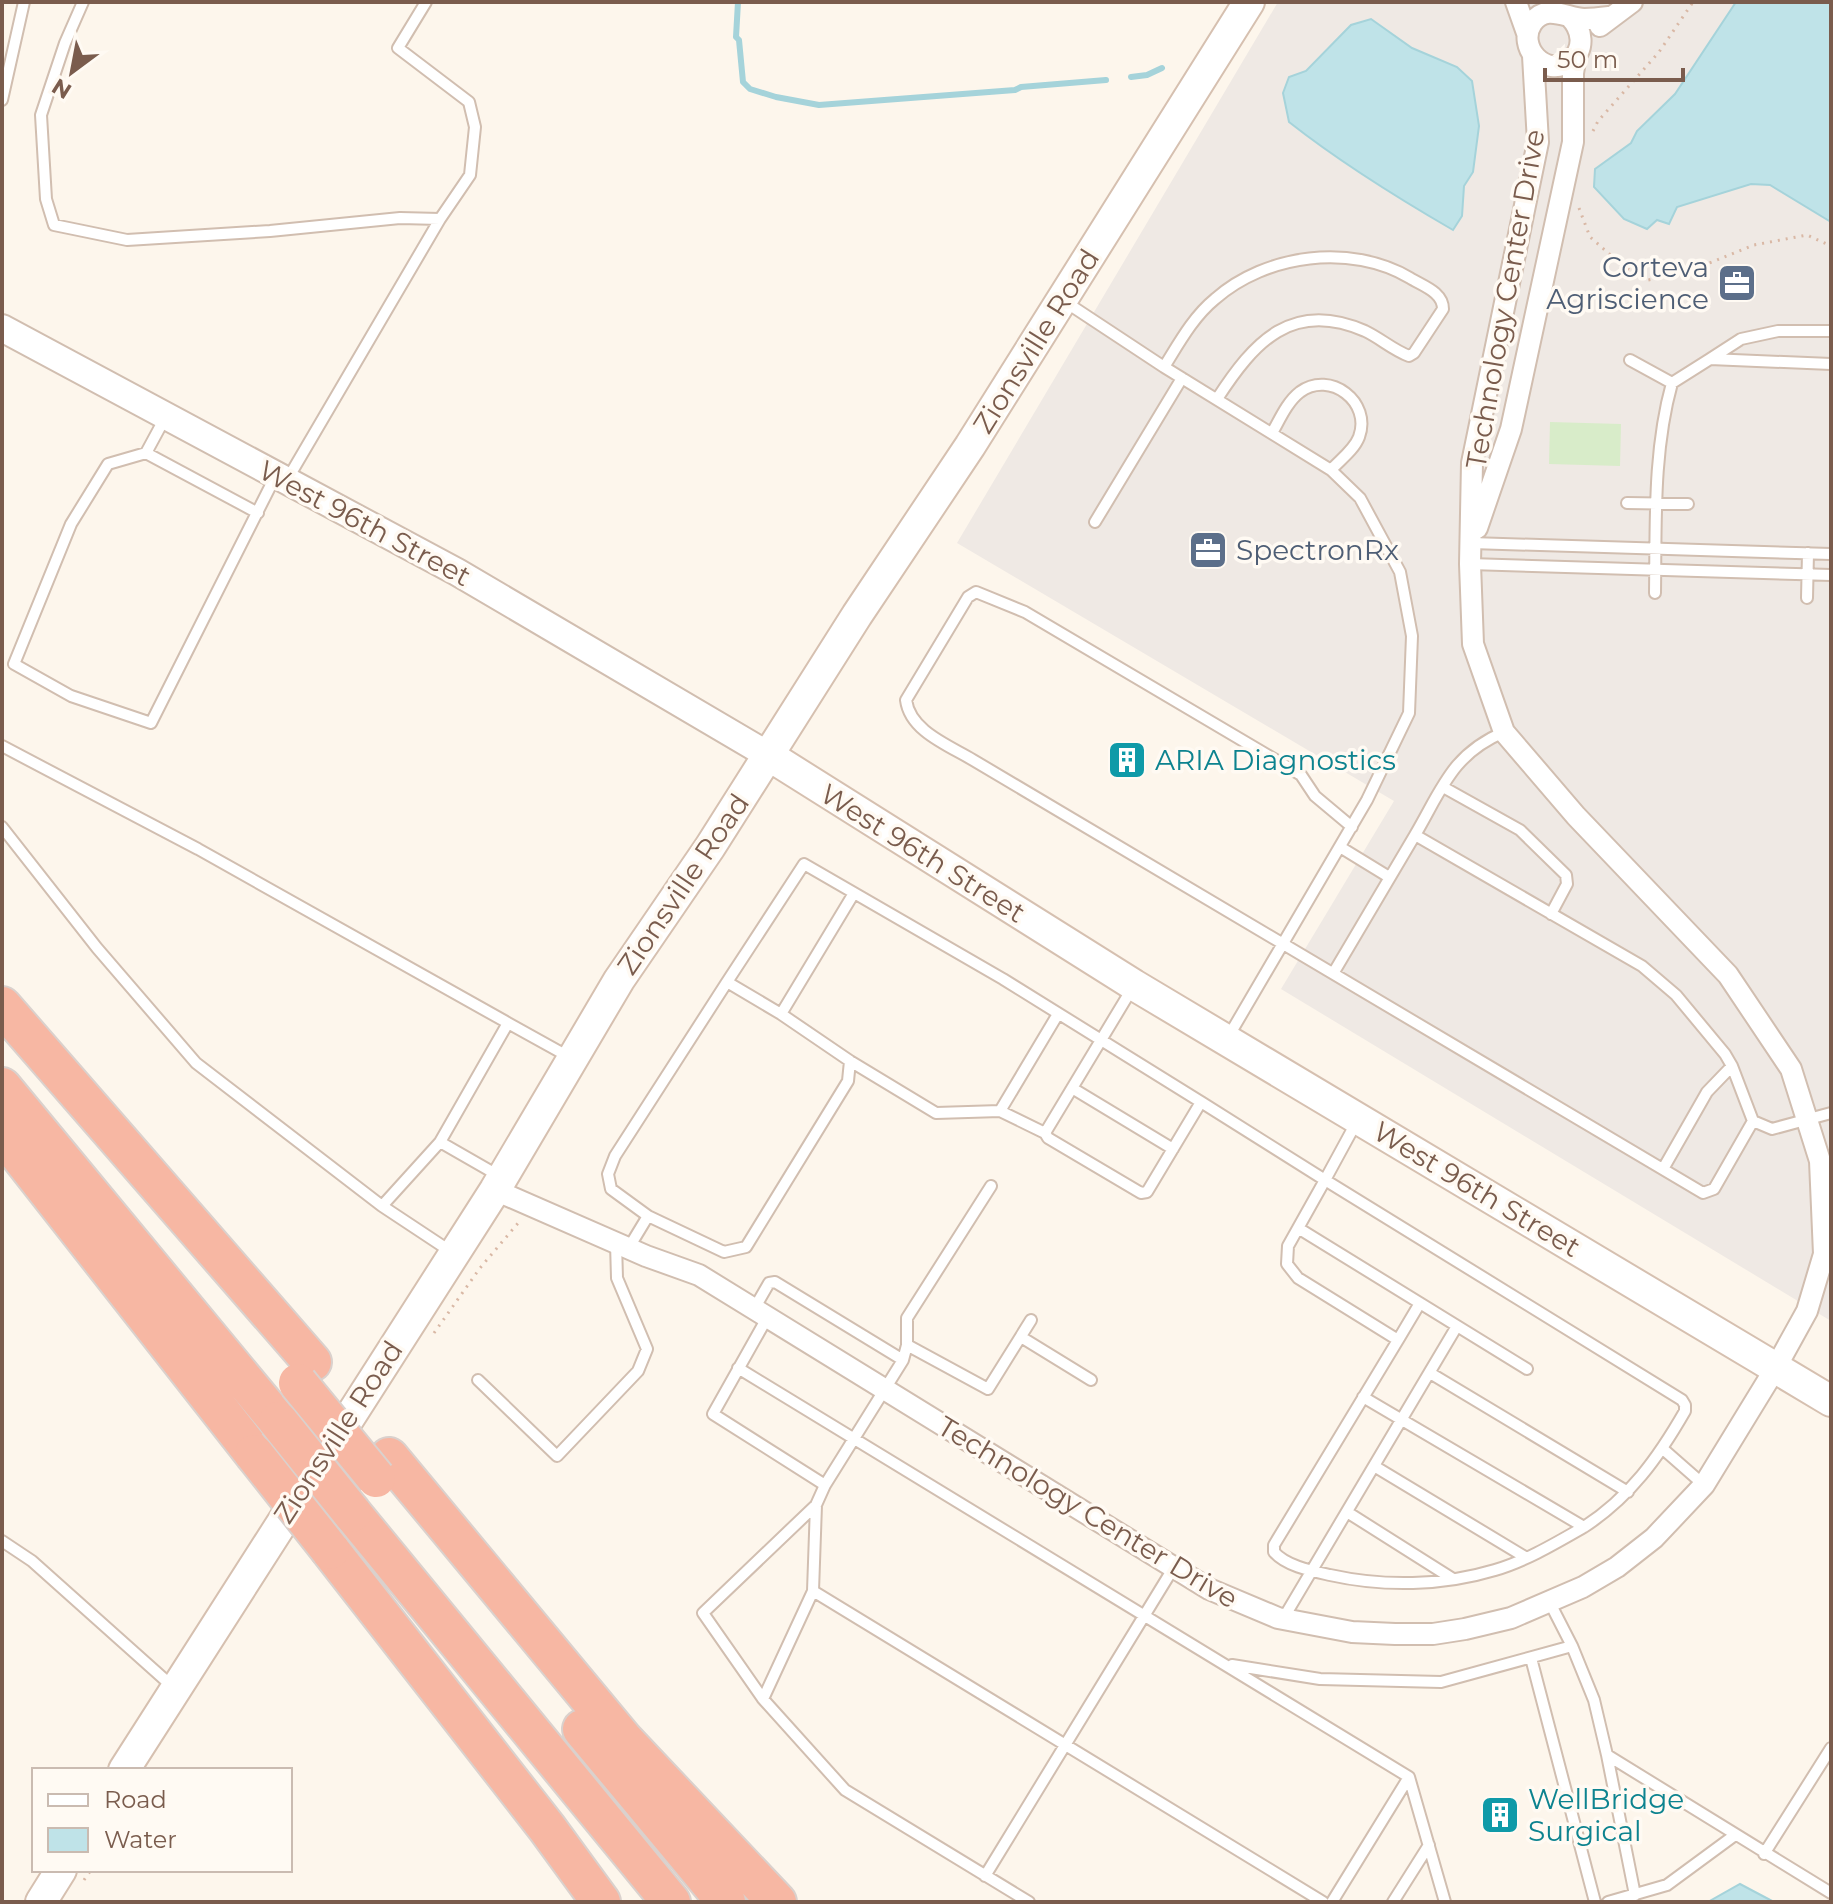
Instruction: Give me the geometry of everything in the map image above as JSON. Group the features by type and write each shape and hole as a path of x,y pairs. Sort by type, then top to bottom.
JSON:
{"highway":[{"path":"2,1006 383,1467 726,1902"},
{"path":"2,1021 29,1059 305,1373"},
{"path":"2,1087 671,1902"},
{"path":"2,1133 547,1828 601,1902"},
{"path":"383,1467 623,1739 777,1902"}],"main road":[{"name":"Zionsville Road","path":"125,1768 498,1184 619,980 1062,300 1249,2"},
{"name":"West 96th Street","path":"768,755 1134,985 1831,1401"},
{"path":"41,1902 60,1872"}],"street":[{"path":"1516,2 1533,56 1546,65 1554,66 1563,65 1609,17 1632,2"},
{"path":"1527,33 1537,18 1553,12 1563,11 1587,19 1609,17"},
{"path":"1563,11 1580,30 1578,51"},
{"name":"Technology Center Drive","path":"1470,554 1511,429 1573,142 1578,51"},
{"name":"Technology Center Drive","path":"498,1184 622,1246 699,1275 1209,1589 1283,1619 1352,1632 1433,1634 1511,1618 1550,1603 1617,1567 1654,1538 1704,1485 1807,1311 1824,1254 1820,1161 1791,1069 1728,975 1576,816 1504,732 1473,644 1470,554 1472,463 1538,142 1533,56"},
{"name":"West 96th Street","path":"2,328 457,572 768,755"}],"lane":[{"path":"2,100 24,2"},
{"path":"83,2 65,43 41,115 46,199 54,225 140,240 400,218 440,219"},
{"path":"258,513 146,453 108,464 71,524 14,664 71,696 151,723 258,513 470,175 475,127 469,102 398,48 426,2"},
{"path":"1164,367 1200,313 1215,299 1252,274 1293,260 1332,258 1379,264 1403,274 1443,301 1443,309 1409,356 1348,324 1326,320 1305,321 1286,328 1250,352 1217,399"},
{"path":"1062,300 1331,470 1360,498 1400,572 1412,636 1409,713 1352,827 1226,1040"},
{"path":"1655,593 1660,447 1665,407 1672,383 1741,339 1778,331 1831,331"},
{"path":"1710,359 1831,364"},
{"path":"1630,360 1672,383"},
{"path":"1095,522 1182,378"},
{"path":"1272,433 1292,400 1302,391 1325,384 1349,394 1357,404 1361,429 1357,441 1331,470"},
{"path":"146,453 166,416"},
{"path":"1627,503 1688,504"},
{"path":"1470,554 1655,549 1831,554"},
{"path":"1807,598 1808,553"},
{"path":"1470,554 1655,570 1831,575"},
{"path":"1352,827 1315,796 1301,775 1025,612 976,592 968,597 906,700 915,724 1703,1193 1714,1189 1753,1121"},
{"path":"1334,972 1466,753 1504,732"},
{"path":"2,746 198,849 573,1059"},
{"path":"1443,787 1520,830 1566,875 1567,884 1551,914"},
{"path":"2,827 97,948 196,1063 382,1206 453,1254"},
{"path":"1415,835 1642,966 1676,995 1732,1066 1753,1121 1772,1129 1831,1113"},
{"path":"1340,847 1389,877"},
{"path":"850,1061 848,1081 746,1247 724,1252 648,1216 611,1189 608,1174 615,1156 804,864 1058,1014 1682,1400 1685,1411 1663,1449 1628,1492 1584,1527 1496,1570 1436,1582 1369,1582 1312,1571 1279,1558 1274,1552 1274,1545 1420,1303"},
{"path":"781,1014 854,893"},
{"path":"727,982 936,1113 1000,1111 1045,1133 1048,1138 1141,1193 1147,1192 1201,1102"},
{"path":"1045,1133 1134,985"},
{"path":"1000,1111 1058,1014"},
{"path":"382,1206 440,1142 508,1023"},
{"path":"1663,1169 1707,1092 1732,1066"},
{"path":"1072,1088 1173,1149"},
{"path":"1359,1118 1286,1255 1291,1272 1398,1340"},
{"path":"440,1142 498,1184"},
{"path":"991,1186 907,1318 907,1345 903,1360 825,1485 816,1505 703,1613 763,1699 845,1790 1029,1902"},
{"path":"478,1380 557,1456 638,1371 647,1349 617,1278 622,1246 648,1216"},
{"path":"1298,1228 1527,1369"},
{"path":"825,1485 715,1417 714,1410 738,1368 769,1283 775,1282 903,1360"},
{"path":"907,1345 985,1390 990,1388 1031,1320"},
{"path":"1283,1619 1457,1326"},
{"path":"1021,1337 1091,1380"},
{"path":"738,1368 1409,1777 1445,1902"},
{"path":"1430,1373 1628,1492"},
{"path":"1363,1397 1584,1527"},
{"path":"1663,1449 1704,1485"},
{"path":"1374,1466 1525,1557"},
{"path":"763,1699 813,1591 816,1505"},
{"path":"1347,1512 1453,1579"},
{"path":"2,1541 32,1561 175,1689"},
{"path":"985,1876 1174,1567"},
{"path":"813,1591 1323,1902"},
{"path":"1550,1603 1594,1700 1635,1895"},
{"path":"1225,1663 1320,1679 1441,1682 1572,1646"},
{"path":"1531,1658 1595,1902"},
{"path":"1764,1854 1831,1748"},
{"path":"1607,1755 1831,1893"},
{"path":"1332,1902 1409,1777"},
{"path":"1608,1902 1667,1885 1735,1835"},
{"path":"1393,1902 1429,1845"}],"path":[{"path":"1593,134 1598,121 1659,52 1693,2"},
{"path":"1576,200 1590,237 1623,266 1648,280 1682,274 1754,245 1807,235 1831,246"}],"shaded area":[{"path":"1278,2 1831,2 1831,1321 1281,989 1394,801 957,543"}],"green space":[{"path":"1550,422 1621,424 1620,466 1549,464"}],"water":[{"path":"1736,2 1831,2 1831,222 1770,185 1751,184 1677,207 1669,224 1657,220 1647,229 1624,219 1594,187 1595,169 1631,143 1637,131 1675,94"},
{"path":"1371,19 1412,48 1457,67 1472,81 1479,126 1473,172 1464,186 1462,216 1453,230 1369,179 1289,122 1283,93 1289,77 1306,71 1351,25"},
{"path":"1740,1884 1774,1902 1708,1902"}],"waterway":[{"path":"738,2 736,37 739,40 743,82 750,89 776,97 819,105 1106,80"},
{"path":"1131,77 1147,75 1162,68"}],"place":[{"name":"Corteva Agriscience","path":"1737,283"},
{"name":"SpectronRx","path":"1208,550"},
{"name":"ARIA Diagnostics","path":"1127,760"},
{"name":"WellBridge Surgical","path":"1500,1815"}]}
